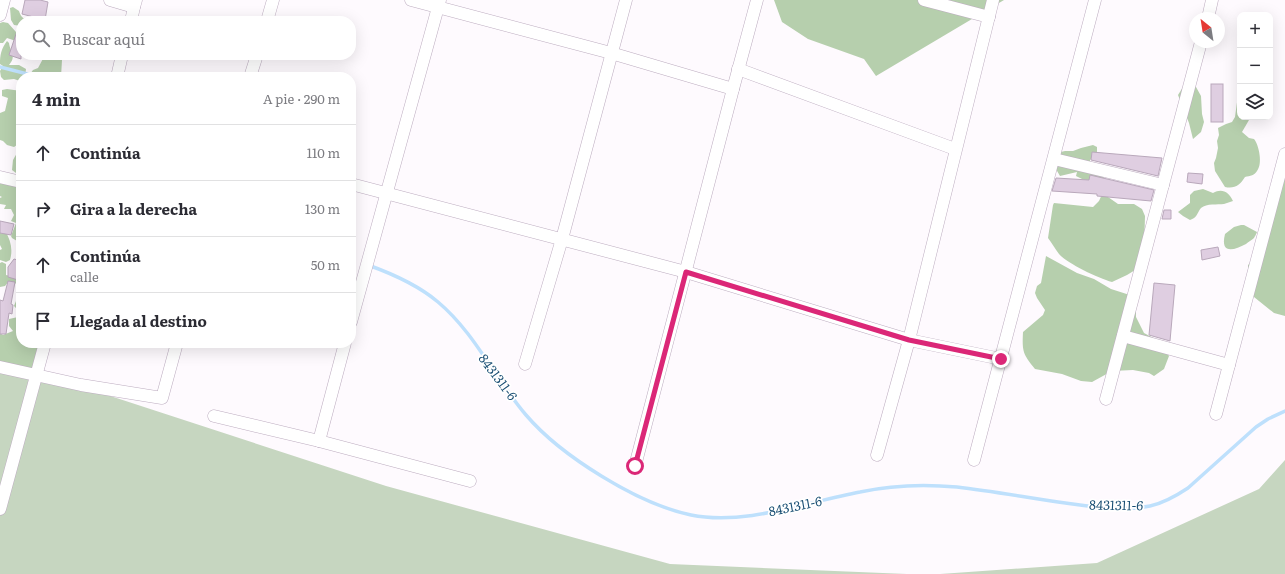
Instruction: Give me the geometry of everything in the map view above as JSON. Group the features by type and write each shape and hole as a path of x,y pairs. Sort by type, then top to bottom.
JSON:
{"street":[{"path":"0,15 4,0"},
{"path":"110,0 135,4 132,16"},
{"path":"268,16 273,0"},
{"path":"412,0 439,4 611,52 733,89"},
{"path":"525,364 562,239 626,0"},
{"path":"635,466 757,0"},
{"path":"924,0 989,17"},
{"path":"877,454 909,340 993,0"},
{"path":"974,460 1095,0"},
{"path":"1209,12 1212,0"},
{"path":"356,304 439,4"},
{"path":"1106,399 1199,48"},
{"path":"118,72 121,60"},
{"path":"252,72 255,60"},
{"path":"738,69 955,149"},
{"path":"1216,414 1285,154"},
{"path":"1054,159 1163,185"},
{"path":"0,177 16,181"},
{"path":"356,185 686,272 909,340 1001,359"},
{"path":"1123,336 1229,365"},
{"path":"0,509 44,348"},
{"path":"0,367 82,385 162,398 176,348"},
{"path":"319,441 344,348"},
{"path":"214,416 319,441 470,481"}],"green space":[{"path":"774,0 1004,0 876,76 864,59 808,39 782,22"},
{"path":"13,7 19,11 22,16 16,16 16,25 14,25 11,20 10,8"},
{"path":"0,23 8,23 16,32 16,41 7,38 3,43 0,43"},
{"path":"7,41 9,43 13,59 9,65 19,65 26,69 26,72 16,72 16,80 4,80 1,77 0,71 3,66 0,64 3,47"},
{"path":"42,60 62,60 61,72 32,72 38,68"},
{"path":"1191,85 1196,87 1201,96 1204,122 1201,132 1193,139 1189,123 1178,95 1183,87"},
{"path":"2,90 16,90 16,146 14,147 7,145 0,140 0,113 5,111 8,98 2,96"},
{"path":"1237,102 1237,120 1249,120 1242,132 1249,138 1254,139 1256,142 1260,155 1260,164 1255,173 1245,177 1237,186 1225,187 1215,171 1214,163 1218,148 1218,128 1232,122 1235,117"},
{"path":"1093,145 1097,147 1097,154 1091,159 1090,164 1103,174 1108,197 1118,204 1134,204 1142,209 1145,216 1144,251 1140,267 1112,282 1091,274 1063,258 1048,238 1054,203 1093,207 1099,201 1104,190 1076,176 1077,172 1060,176 1053,164 1056,153 1073,151"},
{"path":"16,155 16,173 12,170 13,160"},
{"path":"1285,158 1285,316 1274,313 1254,297 1248,277 1248,265 1253,260"},
{"path":"0,182 16,184 16,223 11,221 14,215 11,209 4,209 6,205 0,204 0,198 2,197 0,196"},
{"path":"1203,189 1213,193 1219,191 1225,192 1233,201 1224,204 1203,206 1196,217 1190,220 1178,212 1190,203 1190,195 1194,191"},
{"path":"16,223 16,240 11,236"},
{"path":"1244,225 1257,232 1254,238 1237,248 1226,248 1224,245 1225,234 1234,227"},
{"path":"0,231 5,231 11,245 10,260 6,262 0,260 0,250 2,249 0,245"},
{"path":"1046,256 1077,273 1094,279 1111,289 1136,297 1136,317 1144,333 1159,341 1169,356 1164,369 1154,376 1149,373 1133,370 1112,371 1092,382 1081,381 1062,374 1035,369 1024,352 1023,332 1043,315 1045,310 1035,293 1037,286 1041,283"},
{"path":"2,262 6,264 6,275 15,277 16,284 9,281 5,286 0,287 0,263"},
{"path":"16,317 16,348 41,348 39,370 0,367 0,333 3,335 13,331 9,326 9,319"},
{"path":"0,360 386,486 670,564 907,574 0,574"},
{"path":"1285,460 1285,574 940,574 1097,563 1259,489"}],"building":[{"path":"25,0 40,0 48,2 46,16 30,16 22,14"},
{"path":"16,34 16,57 9,55"},
{"path":"1211,84 1223,84 1223,122 1211,122"},
{"path":"1092,152 1162,158 1158,176 1091,160"},
{"path":"1188,173 1203,174 1202,184 1187,182"},
{"path":"1090,175 1154,190 1151,201 1097,196 1097,194 1052,191 1056,178 1089,180"},
{"path":"1164,210 1171,210 1171,219 1162,219"},
{"path":"0,221 14,224 11,235 0,233"},
{"path":"1218,247 1220,256 1202,260 1201,250"},
{"path":"14,259 16,260 16,279 8,277 8,267"},
{"path":"8,281 15,282 11,304 13,305 12,314 9,313 6,334 0,334 0,300 3,301"},
{"path":"1154,283 1175,285 1170,341 1149,335"}],"waterway":[{"name":"8431311-6","path":"0,67 20,72"},
{"name":"8431311-6","path":"368,265 414,285 438,302 451,314 474,342 504,387 526,415 541,431 559,446 580,462 625,489 670,509 691,515 712,518 754,515 872,490 920,485 957,487 1104,508 1139,508 1160,503 1179,494 1188,488 1256,427 1268,419 1285,411"}],"route":[{"path":"635,466 686,272 909,340 1001,359"}]}
